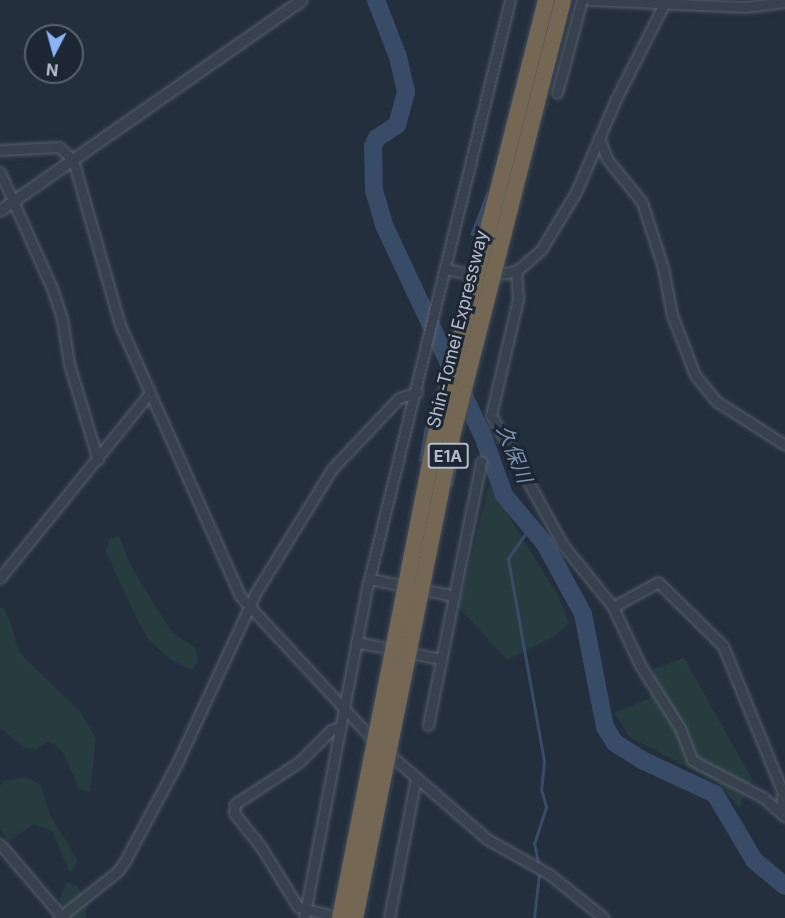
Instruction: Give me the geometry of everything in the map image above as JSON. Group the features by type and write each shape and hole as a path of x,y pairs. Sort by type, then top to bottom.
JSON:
{"highway":[{"name":"Shin-Tomei Expressway","path":"342,918 436,435 546,0"},
{"name":"Shin-Tomei Expressway","path":"355,918 451,440 563,0"}],"street":[{"path":"0,211 302,0"},
{"path":"305,914 369,579 417,392 510,0"},
{"path":"557,93 582,0"},
{"path":"590,0 745,8 785,2"},
{"path":"446,269 479,276 516,270 530,262 551,236 576,192 599,137 669,3"},
{"path":"599,137 607,159 642,202 663,268 672,315 695,375 716,401 785,445"},
{"path":"0,150 59,147 73,160 120,325 148,395 223,562 250,608 344,705 378,745 487,839 549,874 594,914 604,918"},
{"path":"0,172 15,201 59,308 69,364 98,460"},
{"path":"516,270 518,299 490,415 563,545 613,607 640,664 680,728 692,760 764,798 783,815"},
{"path":"0,844 61,917 118,871 178,761 250,608 332,469 399,398 417,392"},
{"path":"0,578 98,460 148,395"},
{"path":"428,725 481,461"},
{"path":"369,579 454,596"},
{"path":"613,607 658,582 715,636 734,670 783,793 783,815"},
{"path":"357,642 441,659"},
{"path":"340,727 331,730 299,762 235,804 234,813 261,847 298,907 305,914 342,918"},
{"path":"389,918 416,778"}],"green space":[{"path":"489,484 558,596 569,623 555,636 507,660 459,608"},
{"path":"119,536 131,566 162,617 173,633 194,647 198,660 193,670 170,659 148,639 106,552 109,539"},
{"path":"0,608 4,608 12,626 18,651 81,713 96,739 90,791 79,789 63,752 49,741 36,749 23,747 0,728"},
{"path":"684,658 752,779 739,808 718,783 630,737 614,713 650,698 654,669"},
{"path":"24,777 40,784 50,815 78,861 70,873 52,831 34,824 9,841 0,829 0,786 4,781"},
{"path":"67,882 77,886 87,904 86,918 72,918 59,898"}],"water":[{"path":"487,192 501,195 489,241 470,235"},
{"path":"428,409 449,414 440,448 460,452 453,487 437,483 441,465 419,461"}],"waterway":[{"name":"久保川","path":"376,0 398,57 406,92 397,125 377,138 373,146 374,190 384,225 483,436 504,495 545,544 583,614 605,727 615,743 644,761 715,794 754,860 785,886"},
{"path":"530,527 508,559 544,762 541,789 546,807 534,843 538,862"},
{"path":"534,918 539,874"}]}
